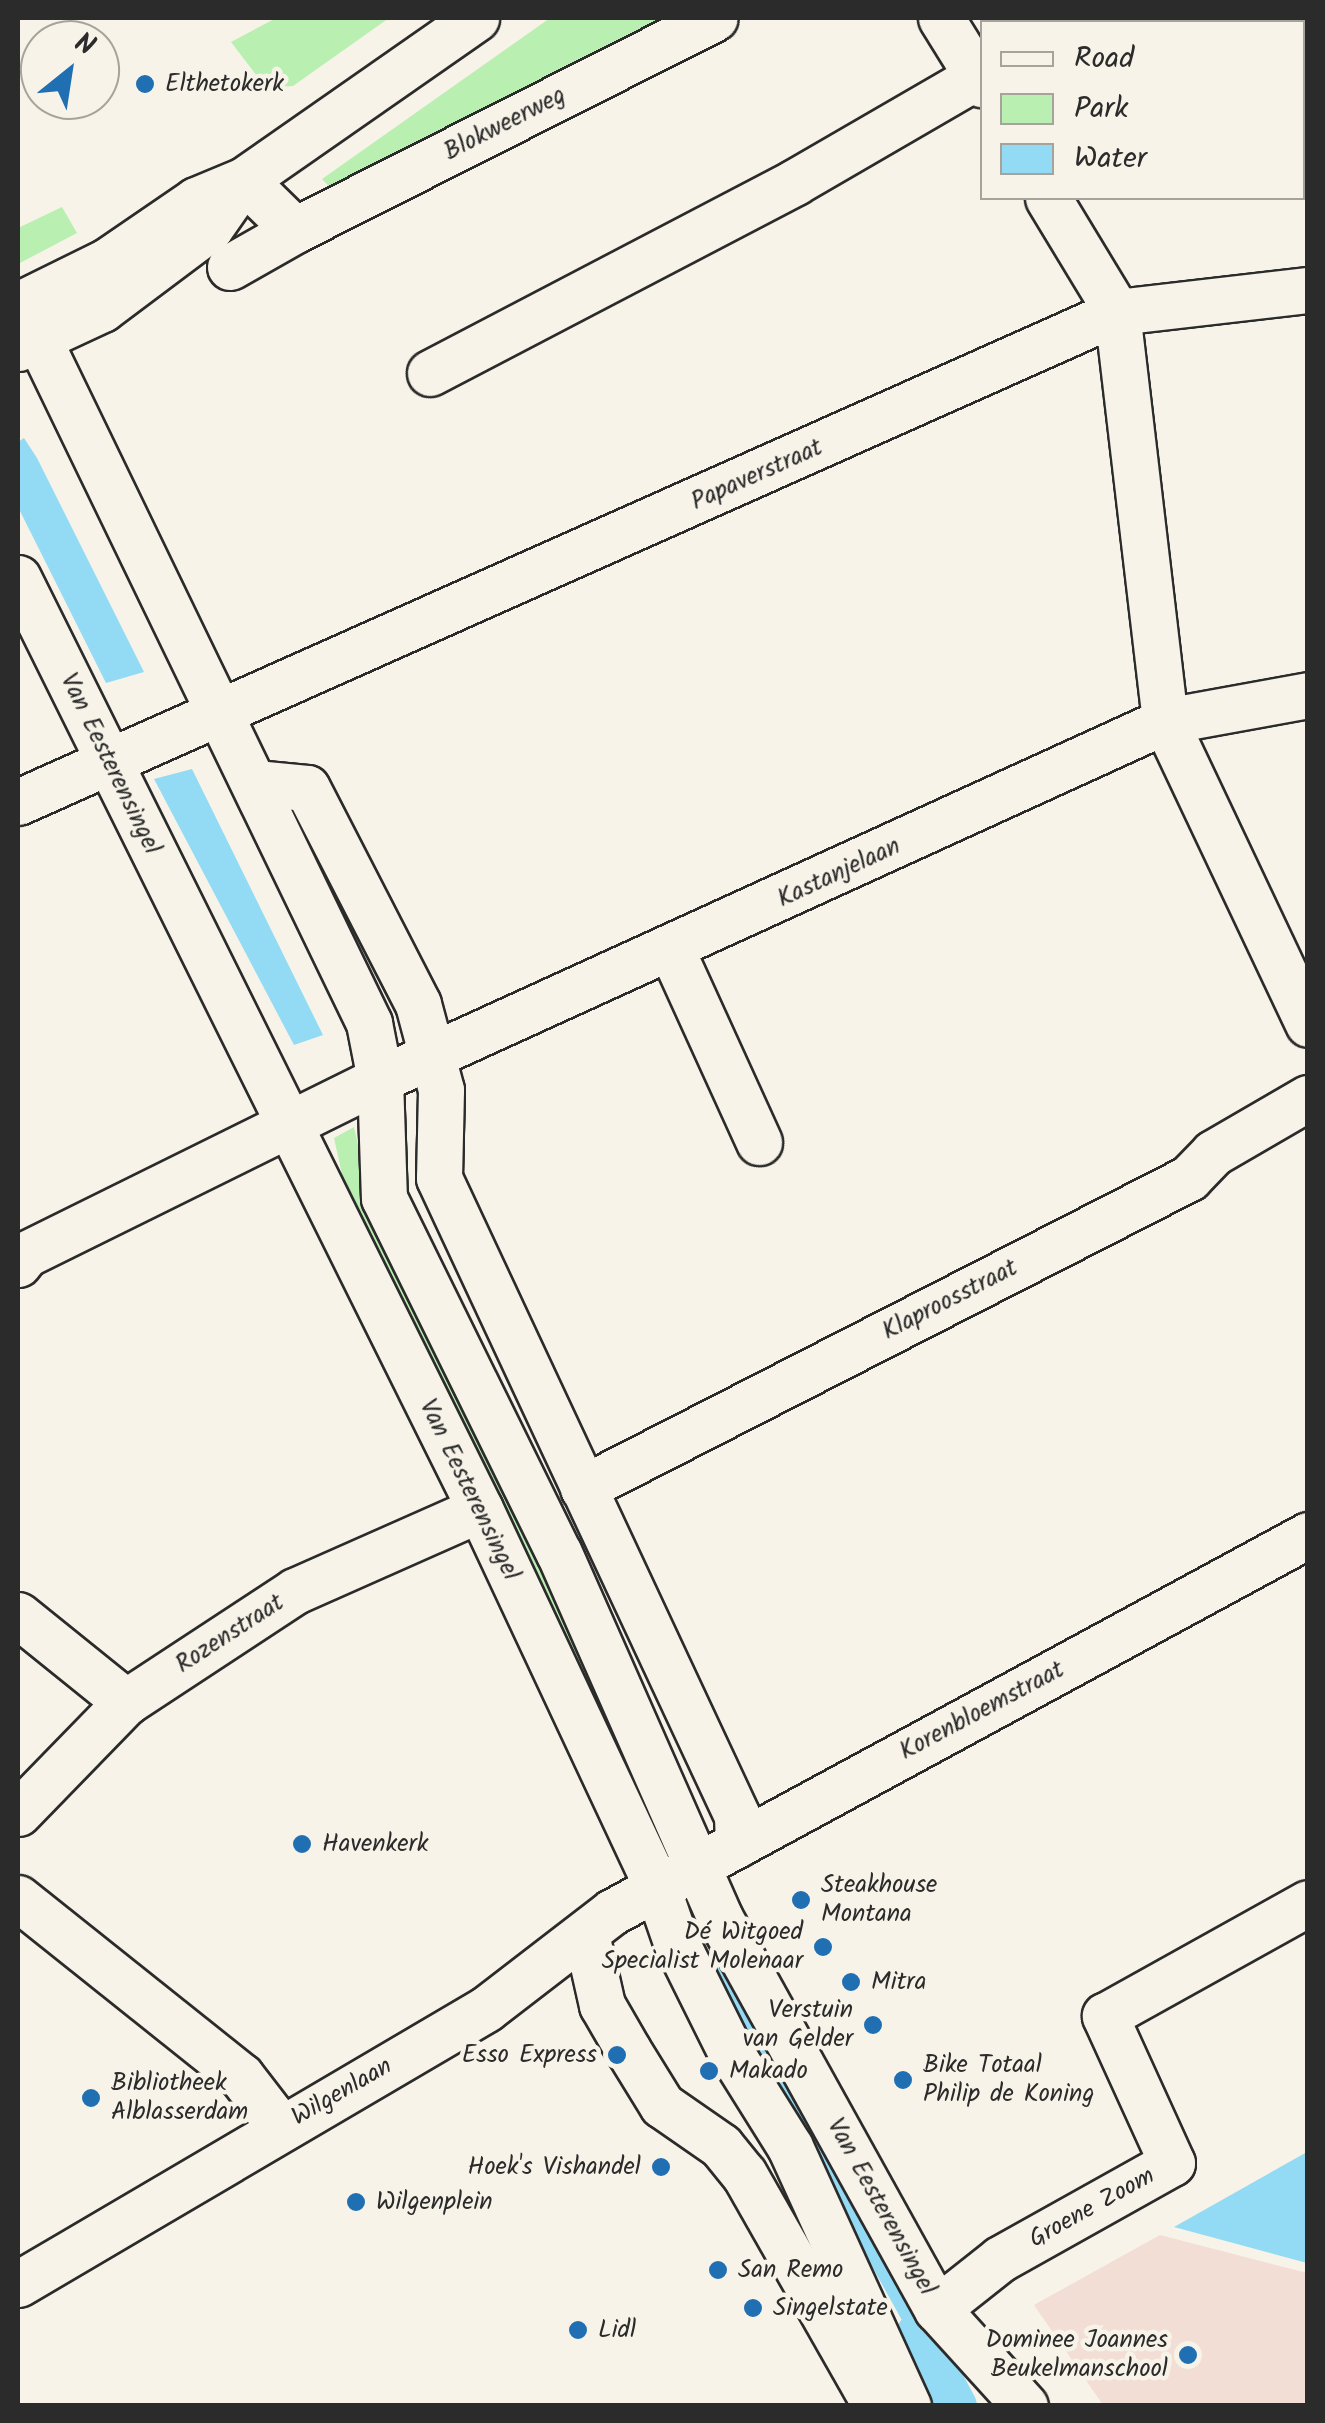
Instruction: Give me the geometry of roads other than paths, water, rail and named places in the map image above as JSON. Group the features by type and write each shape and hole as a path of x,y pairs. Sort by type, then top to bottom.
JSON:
{"street":[{"path":"23,324 102,309 210,228 244,180 476,18"},
{"name":"Blokweerweg","path":"230,267 295,230 714,18"},
{"path":"430,373 795,182 980,80 940,18"},
{"path":"244,180 295,230"},
{"path":"1049,200 1117,312 1165,721 1308,1024"},
{"name":"Papaverstraat","path":"18,802 1117,312 1308,290"},
{"name":"Van Eesterensingel","path":"23,324 256,782 368,1022 380,1079 384,1198 558,1553 720,1918 937,2309 1025,2406"},
{"name":"Van Eesterensingel","path":"18,578 480,1509 658,1887 676,1942 730,2050 790,2148 908,2406"},
{"name":"Kastanjelaan","path":"18,1264 26,1254 291,1128 380,1079 672,951 1165,721 1308,695"},
{"path":"256,782 307,788 418,1004 442,1090 439,1178 737,1816 738,1844"},
{"path":"672,951 759,1142"},
{"name":"Klaproosstraat","path":"583,1488 1189,1178 1213,1153 1308,1098"},
{"name":"Rozenstraat","path":"18,1813 126,1702 295,1591 480,1509"},
{"name":"Korenbloemstraat","path":"658,1887 1308,1535"},
{"path":"18,1615 126,1702"},
{"name":"Wilgenlaan","path":"18,2284 486,2009 586,1934 658,1887"},
{"path":"18,1898 240,2076 282,2128"},
{"name":"Groene Zoom","path":"937,2309 1000,2259 1172,2163 1105,2016 1308,1903"},
{"path":"586,1934 602,2005 662,2105 722,2146 749,2183 876,2406"}],"water":[{"path":"24,438 144,672 106,683 18,507 18,442"},
{"path":"192,769 323,1035 294,1045 154,779"},
{"path":"725,1958 813,2124 797,2132 709,1966"},
{"path":"1307,2152 1307,2263 1174,2227"},
{"path":"837,2168 953,2378 938,2386 822,2176"}],"waterway":[{"path":"780,2078 857,2223"},
{"path":"917,2334 956,2406"}],"place":[{"name":"Elthetokerk","path":"145,84"},
{"name":"Havenkerk","path":"302,1844"},
{"name":"Steakhouse Montana","path":"801,1900"},
{"name":"Dé Witgoed Specialist Molenaar","path":"823,1947"},
{"name":"Mitra","path":"851,1982"},
{"name":"Verstuin van Gelder","path":"873,2025"},
{"name":"Esso Express","path":"617,2055"},
{"name":"Makado","path":"709,2071"},
{"name":"Bike Totaal Philip de Koning","path":"903,2080"},
{"name":"Bibliotheek Alblasserdam","path":"91,2098"},
{"name":"Hoek's Vishandel","path":"661,2167"},
{"name":"Wilgenplein","path":"356,2202"},
{"name":"San Remo","path":"718,2270"},
{"name":"Singelstate","path":"753,2308"},
{"name":"Lidl","path":"578,2330"},
{"name":"Dominee Joannes Beukelmanschool","path":"1188,2355"}]}
